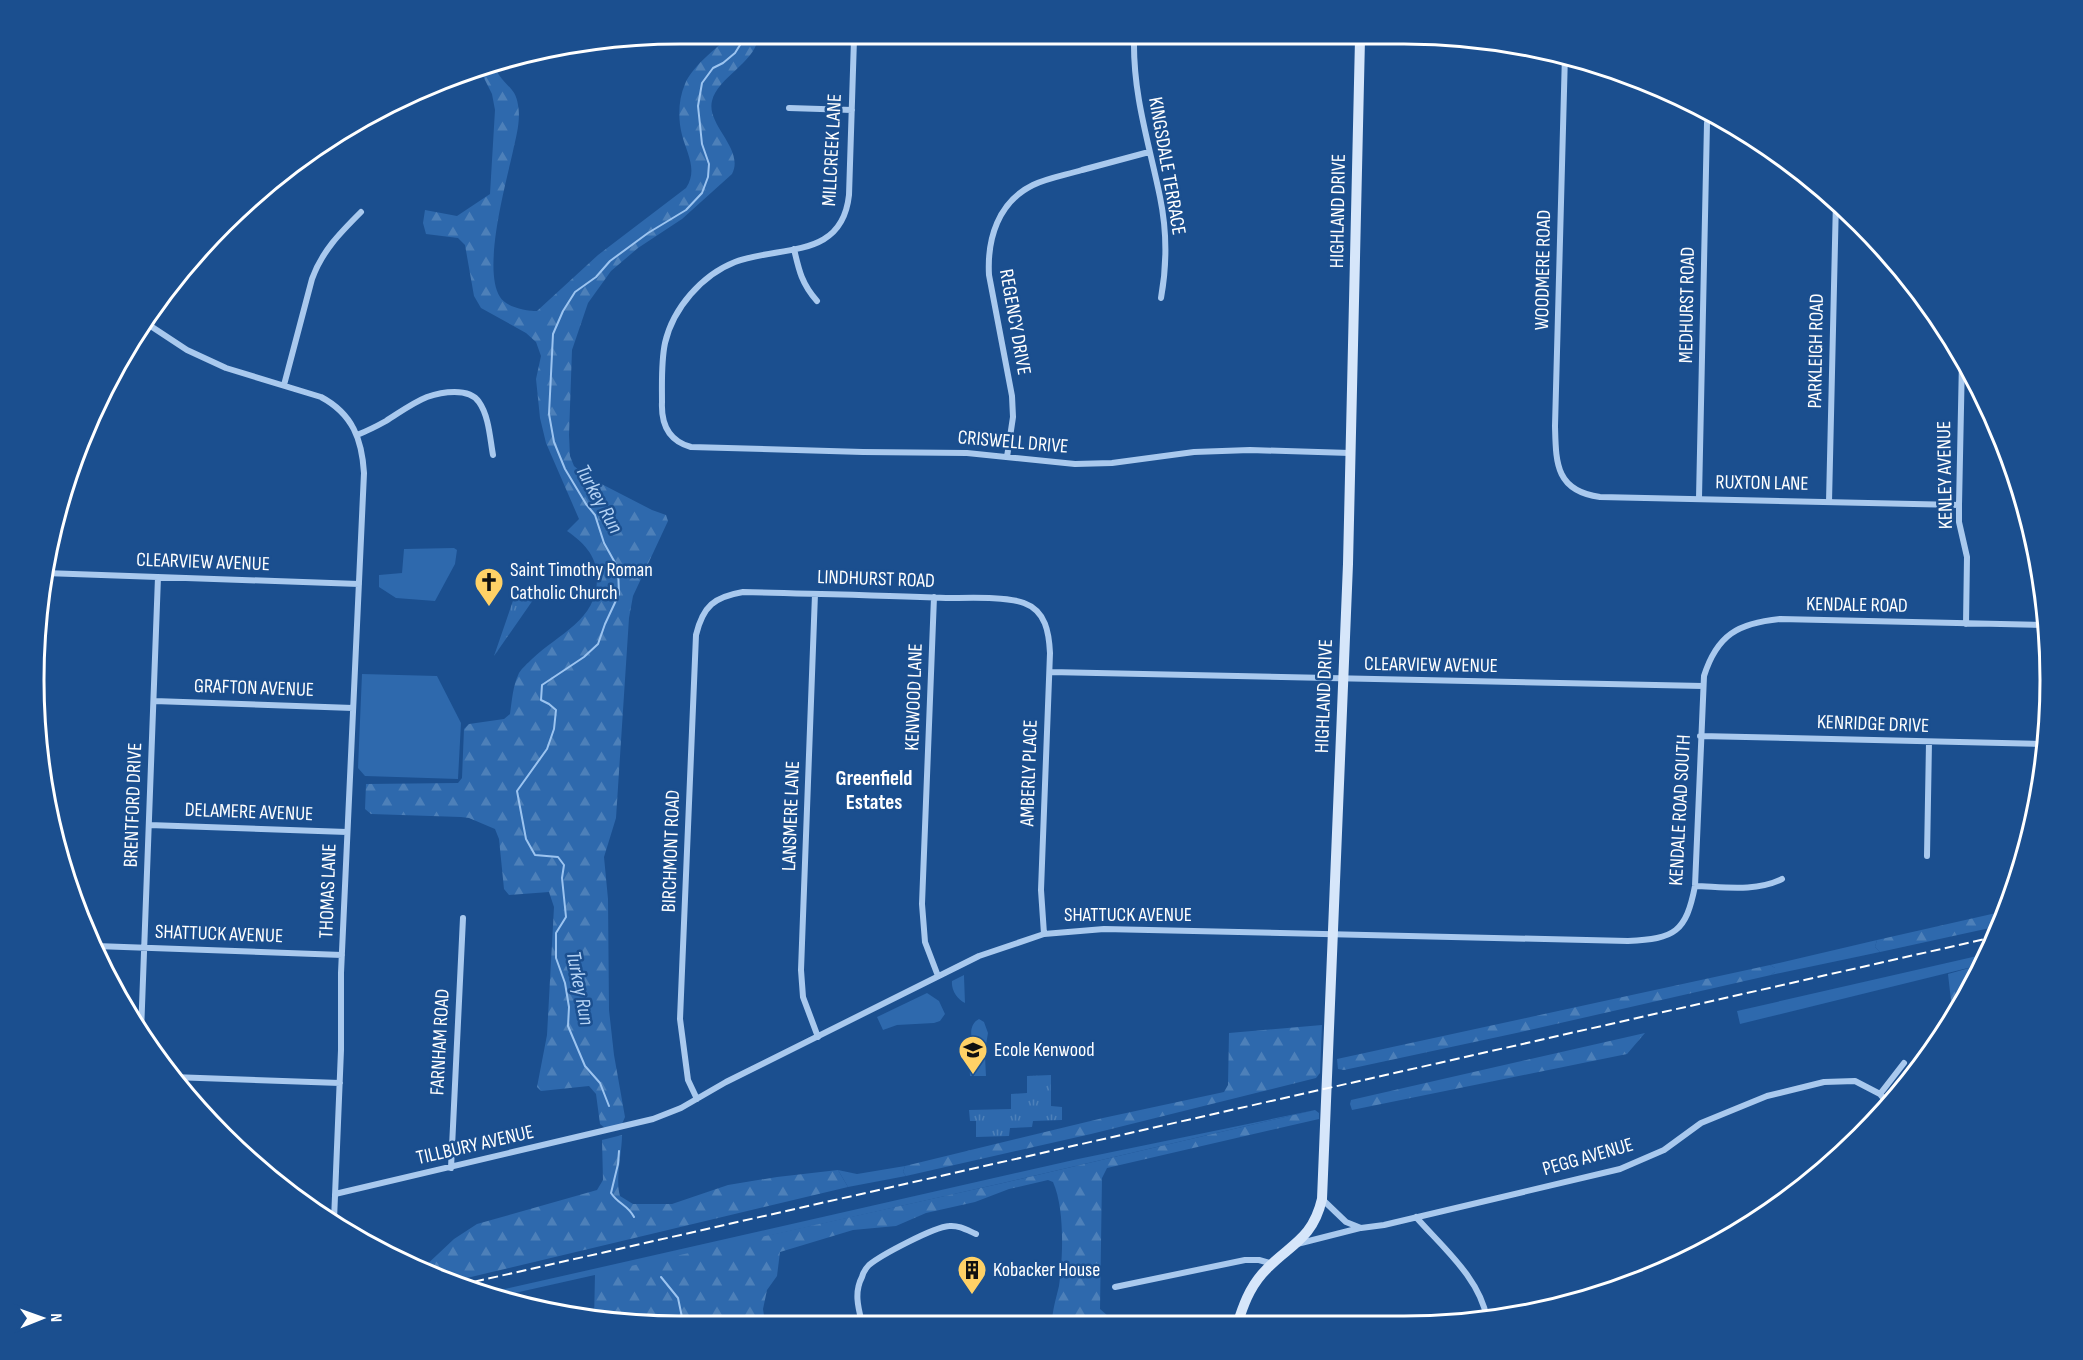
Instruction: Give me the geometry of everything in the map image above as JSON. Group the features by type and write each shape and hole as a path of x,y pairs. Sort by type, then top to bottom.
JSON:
{"street":[{"name":"MILLCREEK LANE","path":"674,440 664,426 662,375 665,342 685,302 704,282 735,262 825,240 840,226 845,217 849,195 854,43"},
{"name":"KINGSDALE TERRACE","path":"1134,43 1134,68 1138,94 1164,226 1166,269 1161,298"},
{"name":"HIGHLAND DRIVE","path":"1240,1316 1254,1285 1273,1264 1297,1244 1314,1224 1322,1199 1343,679 1360,43"},
{"name":"WOODMERE ROAD","path":"1565,64 1555,426 1556,461 1560,474 1568,484"},
{"path":"789,108 852,110"},
{"name":"MEDHURST ROAD","path":"1699,498 1707,121"},
{"name":"REGENCY DRIVE","path":"1007,457 1013,417 1012,396 989,275 988,254 992,231 1002,212 1032,185 1149,152"},
{"path":"284,385 317,265 335,238 361,212"},
{"name":"PARKLEIGH ROAD","path":"1829,502 1836,213"},
{"path":"795,249 806,289 817,301"},
{"path":"151,326 187,350 226,368 321,398 334,405 347,418 357,435 426,398 443,394 470,394 480,403 486,415 493,455"},
{"name":"KENLEY AVENUE","path":"1962,376 1959,522 1967,557 1966,624"},
{"name":"THOMAS LANE","path":"333,1213 340,1083 342,955 364,473 361,446 357,435"},
{"name":"CRISWELL DRIVE","path":"674,440 691,447 863,453 967,453 1075,464 1112,463 1194,452 1250,450 1350,453"},
{"name":"RUXTON LANE","path":"1568,484 1582,493 1600,497 1959,505"},
{"name":"CLEARVIEW AVENUE","path":"53,573 359,584"},
{"name":"BRENTFORD DRIVE","path":"142,1019 158,577"},
{"name":"LINDHURST ROAD","path":"710,605 725,595 743,592 934,597 1011,600 1024,603 1040,615"},
{"name":"LANSMERE LANE","path":"815,594 801,970 803,997 818,1037"},
{"name":"KENWOOD LANE","path":"934,597 922,904 925,942 938,976"},
{"name":"BIRCHMONT ROAD","path":"697,1099 688,1080 680,1019 696,635 700,619 710,605"},
{"name":"AMBERLY PLACE","path":"1040,615 1049,633 1050,672 1041,890 1044,934"},
{"name":"KENDALE ROAD","path":"1703,686 1708,662 1722,640 1734,630 1756,622 1780,619 2037,625"},
{"name":"CLEARVIEW AVENUE","path":"1050,672 1703,686"},
{"name":"KENDALE ROAD SOUTH","path":"1676,930 1686,920 1695,886 1703,686"},
{"name":"GRAFTON AVENUE","path":"154,701 353,708"},
{"name":"KENRIDGE DRIVE","path":"1700,736 2036,744"},
{"path":"1927,856 1929,742"},
{"name":"DELAMERE AVENUE","path":"149,825 347,832"},
{"path":"1695,886 1750,888 1767,886 1782,879"},
{"name":"FARNHAM ROAD","path":"450,1168 463,918"},
{"name":"SHATTUCK AVENUE","path":"622,1128 653,1119 697,1099 979,956 1044,934 1104,929 1628,941 1653,940 1676,930"},
{"name":"SHATTUCK AVENUE","path":"102,946 342,955"},
{"path":"1883,1098 1880,1094 1904,1063"},
{"path":"183,1077 340,1083"},
{"name":"PEGG AVENUE","path":"1297,1244 1620,1169 1664,1150 1701,1123 1767,1096 1824,1082 1855,1082 1880,1094"},
{"name":"TILLBURY AVENUE","path":"335,1194 622,1128"},
{"path":"1322,1199 1346,1222 1361,1228"},
{"path":"1416,1217 1469,1278 1484,1304 1485,1311"},
{"path":"861,1316 857,1299 858,1289 862,1276 869,1266 918,1238 945,1226 958,1226 976,1234"},
{"path":"1115,1287 1245,1260 1259,1260 1273,1264"}],"green space":[{"path":"721,43 757,43 750,56 715,92 712,101 714,119 734,155 735,165 732,174 682,219 638,248 611,271 588,303 572,350 569,435 570,456 574,466 586,476 666,515 668,521 633,596 629,618 616,818 604,857 608,899 609,1010 625,1117 622,1124 605,1128 600,1124 596,1094 589,1086 541,1091 537,1087 547,1035 554,907 549,892 509,895 504,889 499,839 495,829 461,817 371,814 365,809 366,784 458,783 462,778 464,729 469,724 504,719 510,714 514,688 520,671 575,624 591,603 596,590 597,575 594,561 583,544 567,531 579,519 546,443 540,418 536,379 541,356 536,342 526,333 481,308 474,296 465,245 458,238 426,234 423,223 425,210 457,216 490,194 495,110 492,94 482,75 497,70 515,95 519,117 497,226 493,267 495,284 500,297 511,306 537,311 598,255 686,188 691,168 682,135 680,103 688,78"},
{"path":"454,548 457,550 455,564 435,601 396,598 379,587 379,575 402,573 404,549"},
{"path":"517,589 553,591 533,600 494,656"},
{"path":"362,674 437,676 461,723 458,779 365,776 358,768"},
{"path":"1995,913 1989,928 1880,952 1875,947 1877,940"},
{"path":"1877,940 1875,947 1880,952 1771,975 1775,972 1775,968 1770,965"},
{"path":"1977,956 1971,967 1740,1024 1737,1011"},
{"path":"1770,965 1775,968 1775,972 1771,975 1521,1032 1344,1070 1338,1069 1337,1059"},
{"path":"1971,968 1951,1003 1948,974"},
{"path":"964,975 965,1003 959,999 952,988 952,981"},
{"path":"927,993 939,1001 945,1014 940,1021 897,1025 883,1030 877,1017"},
{"path":"979,1019 984,1022 988,1033 986,1045 980,1050 974,1046 971,1035 973,1024"},
{"path":"1322,1025 1320,1073 1316,1078 1091,1134 906,1176 903,1172 905,1166 1103,1118 1224,1092 1228,1085 1229,1033"},
{"path":"1645,1033 1627,1054 1352,1110 1350,1104 1351,1100"},
{"path":"985,1056 986,1076 970,1076 969,1057"},
{"path":"1051,1075 1051,1106 1062,1107 1062,1120 1033,1121 1032,1127 1010,1128 1009,1136 976,1137 976,1121 970,1121 969,1110 1011,1109 1011,1094 1027,1093 1027,1076"},
{"path":"1315,1110 511,1294 499,1290 1078,1159"},
{"path":"1315,1110 1319,1113 1319,1119 1107,1168 1102,1178 1100,1309 1108,1316 1053,1316 1059,1286 1062,1233 1057,1193 1053,1182 1048,1180 1009,1189 975,1202 926,1213 896,1226 853,1230 780,1252 777,1276 767,1290 763,1309 764,1316 638,1315 594,1311 595,1274 1003,1183"},
{"path":"622,1135 618,1174 620,1196 633,1204 672,1204 728,1185 838,1170 848,1187 464,1279 427,1264 454,1239 477,1224 597,1190 603,1180 602,1140"},
{"path":"905,1166 903,1172 906,1176 848,1187 838,1170 857,1174"}],"waterway":[{"name":"Turkey Run","path":"609,1106 600,1083 585,1066 568,1026 569,1007 565,983 556,958 556,933 566,917 562,878 564,865 558,857 535,855 526,839 517,791 547,749 554,729 556,710 541,700 542,685 584,657 598,644 619,594 618,568 604,543 595,515 565,469 554,442 549,414 553,334 563,311 575,292 596,277 610,261 648,233 686,210 702,193 708,177 709,164 702,144 698,106 702,83 713,68 735,53 740,45"},
{"name":"Turkey Run","path":"619,1151 611,1193 634,1217"},
{"name":"Turkey Run","path":"661,1277 678,1298 682,1316"}],"railway":[{"path":"473,1282 1984,939"}],"place":[{"name":"Saint Timothy Roman Catholic Church","path":"489,608"},
{"name":"Ecole Kenwood","path":"973,1076"},
{"name":"Kobacker House","path":"972,1296"}],"district":[{"name":"Greenfield Estates","path":"874,790"}]}
